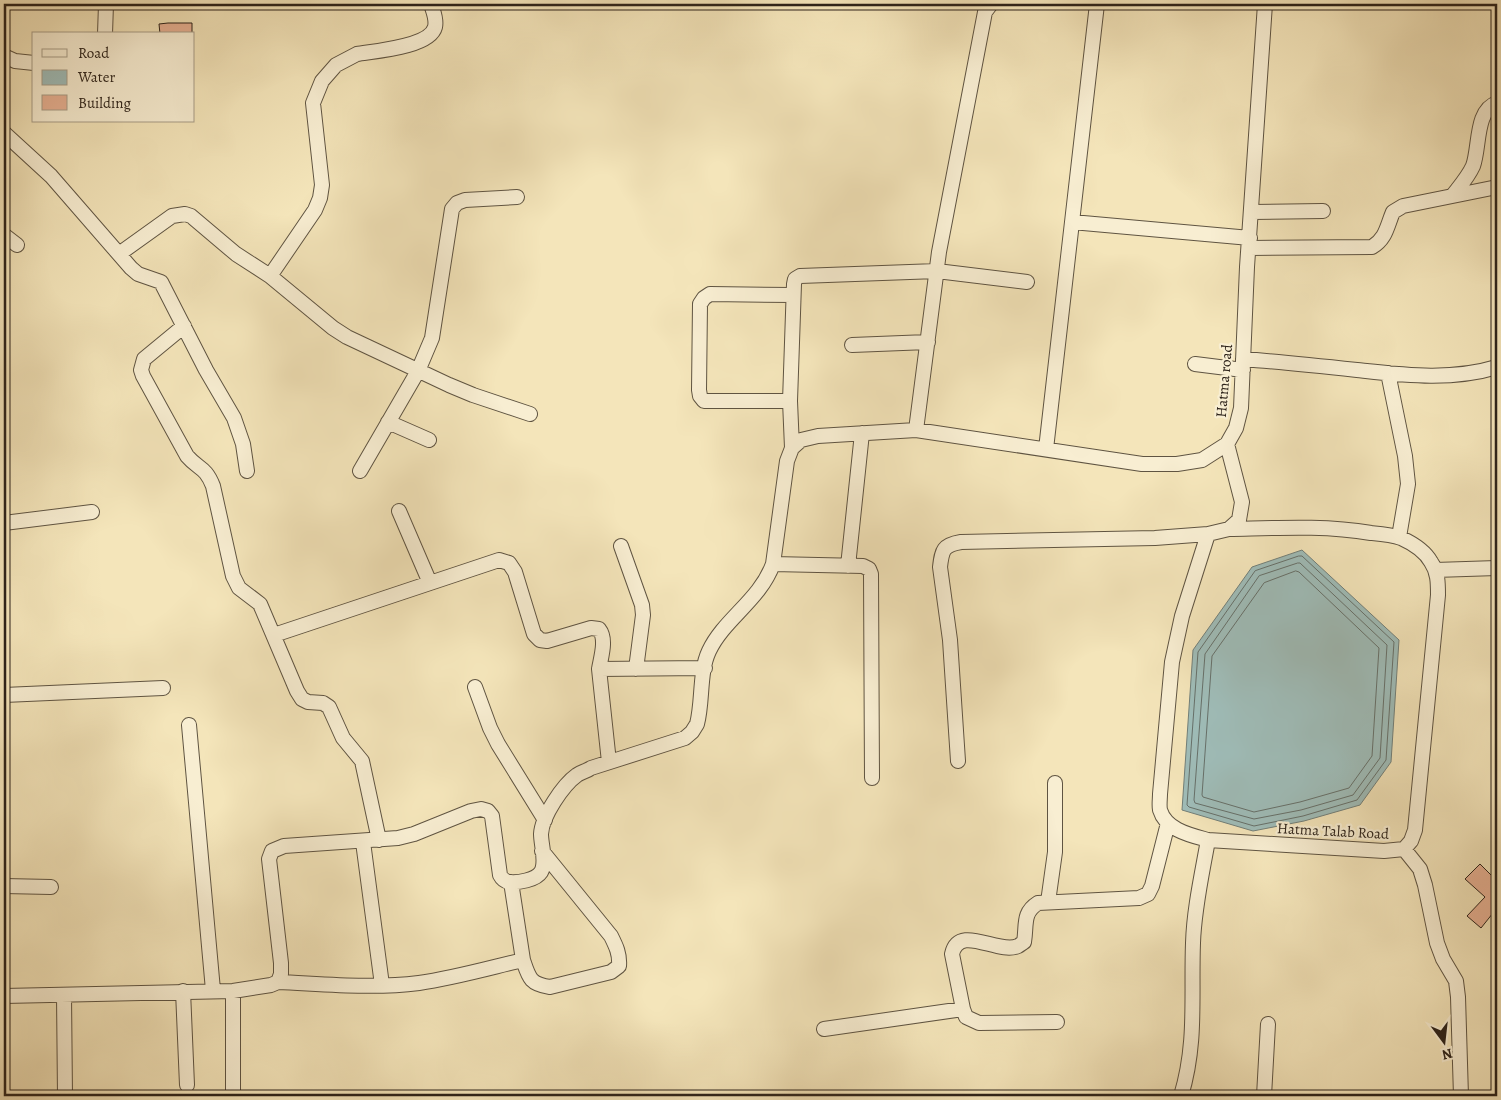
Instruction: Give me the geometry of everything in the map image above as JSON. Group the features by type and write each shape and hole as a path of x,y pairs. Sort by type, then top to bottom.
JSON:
{"street":[{"path":"105,32 106,4"},
{"path":"270,276 315,210 320,198 322,185 314,103 322,81 336,65 347,58 357,54 420,42 429,36 435,28 431,4"},
{"path":"1046,449 1097,4"},
{"name":"Hatma road","path":"1228,444 1236,428 1241,408 1247,267 1265,4"},
{"path":"916,430 939,252 987,6"},
{"path":"4,56 15,61 32,63"},
{"path":"1453,195 1470,174 1474,163 1482,117 1487,110 1497,103"},
{"path":"4,133 51,176 131,268 138,274 161,282 206,370 234,418 243,444 247,471"},
{"path":"1072,222 1249,243 1372,247 1380,242 1386,234 1393,212 1403,206 1497,187"},
{"path":"360,471 418,371 432,338 452,209 457,203 465,200 517,197"},
{"path":"1252,212 1322,211"},
{"path":"119,254 172,216 185,214 191,216 236,254 270,276 333,328 347,337 473,395 530,414"},
{"path":"4,235 17,245"},
{"path":"278,982 281,974 281,963 269,859 272,851 284,846 363,842 414,834 482,809 488,811 492,816 500,875 503,880 512,882 535,878 541,872 543,864 541,832 550,808 578,775 609,762 685,738 692,732 700,715 708,653 715,640 762,587 769,577 774,564 787,461 796,444 790,401 795,279 800,276 937,271 1027,282"},
{"path":"790,401 704,401 700,396 699,390 700,304 710,294 793,295"},
{"path":"184,326 144,359 141,370 186,456 194,464 203,468 209,476 213,486 233,576 239,588 260,604 297,691 308,702 322,703 329,707 344,738 362,761 379,840"},
{"path":"852,345 928,342"},
{"path":"1195,364 1243,364 1443,376 1467,374 1497,367"},
{"path":"1388,373 1405,456 1408,484 1399,537"},
{"path":"388,422 429,440"},
{"path":"796,444 818,436 916,430 1142,464 1178,464 1202,460 1228,444 1242,502 1239,520 1229,528"},
{"path":"848,566 862,433"},
{"path":"399,511 430,583"},
{"path":"4,523 92,512"},
{"name":"Hatma Talab Road","path":"958,761 950,640 940,567 944,548 950,544 961,542 1156,538 1208,534 1229,528 1327,527 1399,537 1410,542 1424,553 1438,578 1438,595 1415,830 1411,840 1404,849 1384,852 1208,840 1185,834 1168,823"},
{"path":"1057,1022 979,1023 966,1017 952,954 954,947 960,941 968,940 1006,948 1017,947 1024,942 1026,916 1029,909 1038,904 1139,898 1148,894 1152,886 1168,823 1160,810 1160,794 1172,662 1182,616 1208,534"},
{"path":"621,546 642,605 643,615 636,669"},
{"path":"274,635 498,560 509,563 515,572 534,634 540,640 548,641 591,628 599,629 602,633 600,669 609,762"},
{"path":"774,564 863,566 869,569 872,574 872,778"},
{"path":"1435,570 1497,568"},
{"path":"600,669 705,668"},
{"path":"475,687 498,744 545,820"},
{"path":"4,695 163,688"},
{"path":"189,725 213,990"},
{"path":"1048,902 1055,852 1055,783"},
{"path":"1182,1096 1191,1055 1194,918 1208,840"},
{"path":"363,842 382,985"},
{"path":"1404,849 1420,869 1437,943 1443,959 1456,981 1461,1096"},
{"path":"512,882 523,960 528,976 534,984 550,987 611,972 619,966 618,949 610,936 542,851"},
{"path":"4,886 51,887"},
{"path":"4,996 233,990 271,986 278,982 382,985 420,983 523,960"},
{"path":"233,990 233,1096"},
{"path":"184,991 187,1086"},
{"path":"64,995 65,1096"},
{"path":"824,1029 963,1009"},
{"path":"1264,1096 1268,1024"}],"water":[{"path":"1302,550 1399,640 1391,762 1360,805 1304,821 1253,831 1182,810 1193,650 1252,567"}],"building":[{"path":"192,23 192,32 160,32 159,24"},
{"path":"1480,864 1497,881 1497,908 1481,928 1467,916 1485,897 1465,879"}]}
